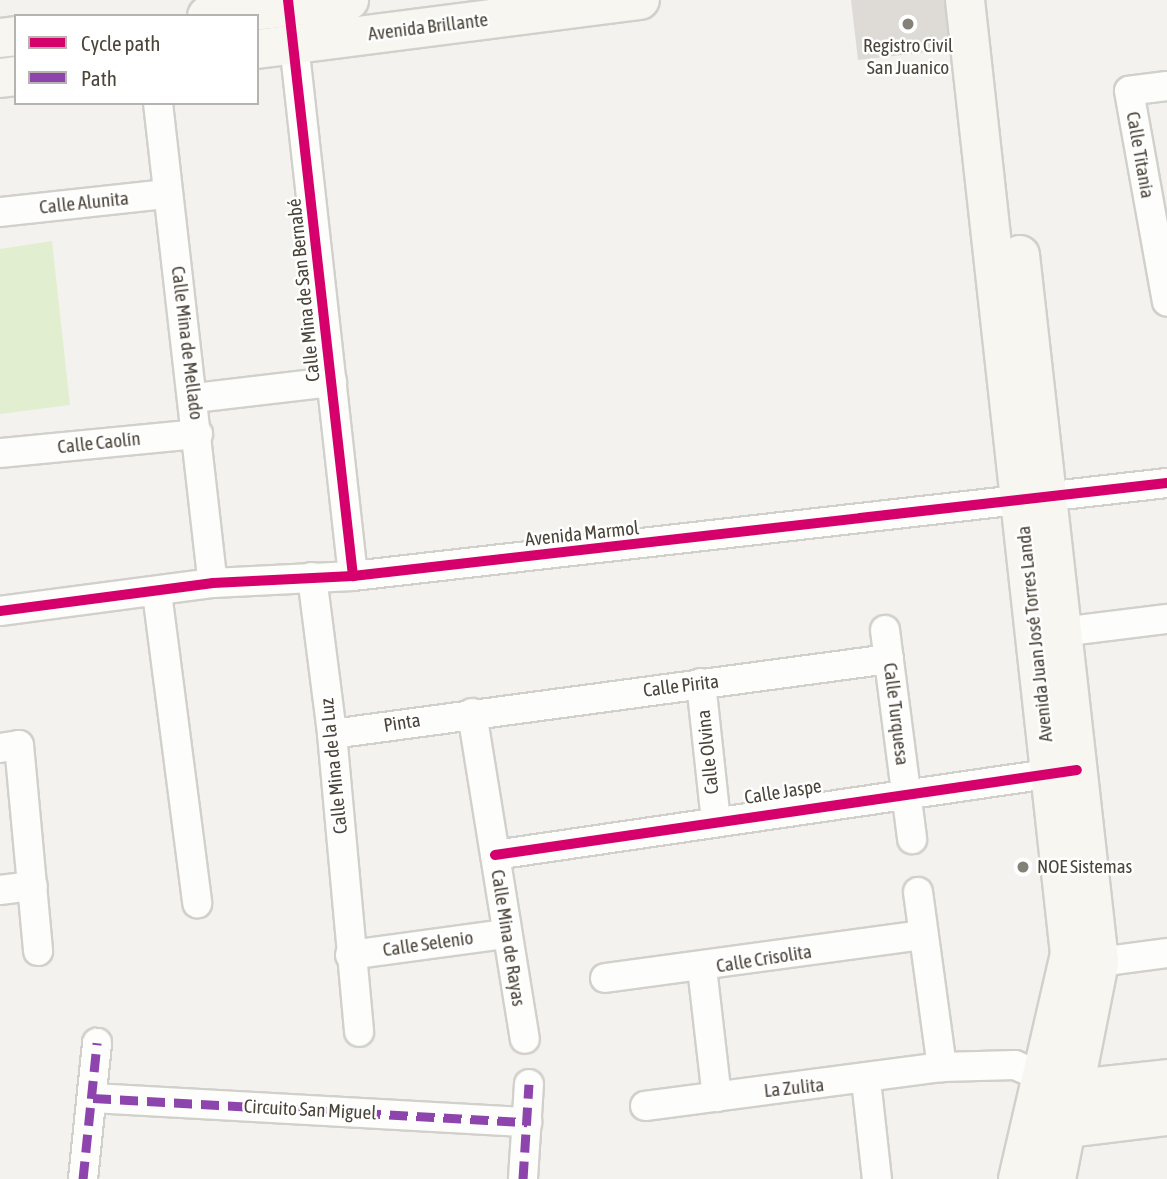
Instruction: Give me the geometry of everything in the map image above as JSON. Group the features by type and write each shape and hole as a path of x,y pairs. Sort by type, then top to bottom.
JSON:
{"main road":[{"path":"220,14 289,3 349,0"},
{"name":"Avenida Brillante","path":"259,49 640,0"},
{"name":"Avenida Juan José Torres Landa","path":"965,0 1036,501 1062,632 1063,772 1070,954 1061,1083"},
{"name":"Avenida Juan José Torres Landa","path":"989,0 1063,772 1099,962 1061,1083 1052,1122 1056,1179"},
{"name":"Calle Mina de San Bernabé","path":"289,3 294,44"},
{"path":"1061,1083 1167,1079"},
{"path":"1052,1122 1167,1116"},
{"name":"Avenida Juan José Torres Landa","path":"1018,1179 1052,1122"}],"street":[{"name":"Calle Mina de San Bernabé","path":"294,44 353,576"},
{"name":"Calle Titania","path":"1167,86 1129,91 1167,302"},
{"name":"Calle Mina de Mellado","path":"158,105 167,194 195,398 213,583"},
{"name":"Calle Alunita","path":"0,212 167,194"},
{"path":"195,398 332,383"},
{"name":"Calle Caolín","path":"0,453 198,434"},
{"name":"Avenida Marmol","path":"0,611 157,593 213,583 353,576 1036,501 1167,483"},
{"name":"Calle Mina de la Luz","path":"312,577 332,734 359,1031"},
{"path":"157,593 180,742 197,903"},
{"path":"1062,632 1167,619"},
{"name":"Calle Turquesa","path":"885,631 912,839"},
{"name":"Calle Pirita","path":"472,713 890,659"},
{"name":"Calle Olvina","path":"701,683 716,821"},
{"name":"Pinta","path":"332,734 472,713"},
{"name":"Calle Mina de Rayas","path":"472,713 525,1039"},
{"path":"10,746 33,886 38,951"},
{"name":"Calle Jaspe","path":"495,855 906,791 1063,772"},
{"path":"0,890 33,886"},
{"path":"918,892 942,1067"},
{"name":"Calle Selenio","path":"351,955 506,934"},
{"name":"Calle Crisolita","path":"605,978 702,968 923,935"},
{"path":"1099,962 1167,953"},
{"path":"702,968 717,1097"},
{"path":"83,1179 97,1043"},
{"name":"La Zulita","path":"645,1106 866,1080 942,1067 1015,1065 1061,1083"},
{"path":"866,1080 877,1179"},
{"path":"523,1179 529,1084"},
{"name":"Circuito San Miguel","path":"93,1098 527,1122"}],"green space":[{"path":"52,241 70,405 0,414 0,249"}],"building":[{"name":"Registro Civil San Juanico","path":"851,0 959,0 964,48 858,60"}],"marked path":[{"path":"83,1179 97,1043"},
{"path":"523,1179 529,1084"},
{"path":"93,1098 527,1122"}],"cycle path":[{"path":"288,0 353,576"},
{"path":"0,611 213,583 353,576 1167,483"},
{"path":"495,855 1077,770"}],"place":[{"name":"Registro Civil San Juanico","path":"908,24"},
{"name":"NOE Sistemas","path":"1023,867"}]}
